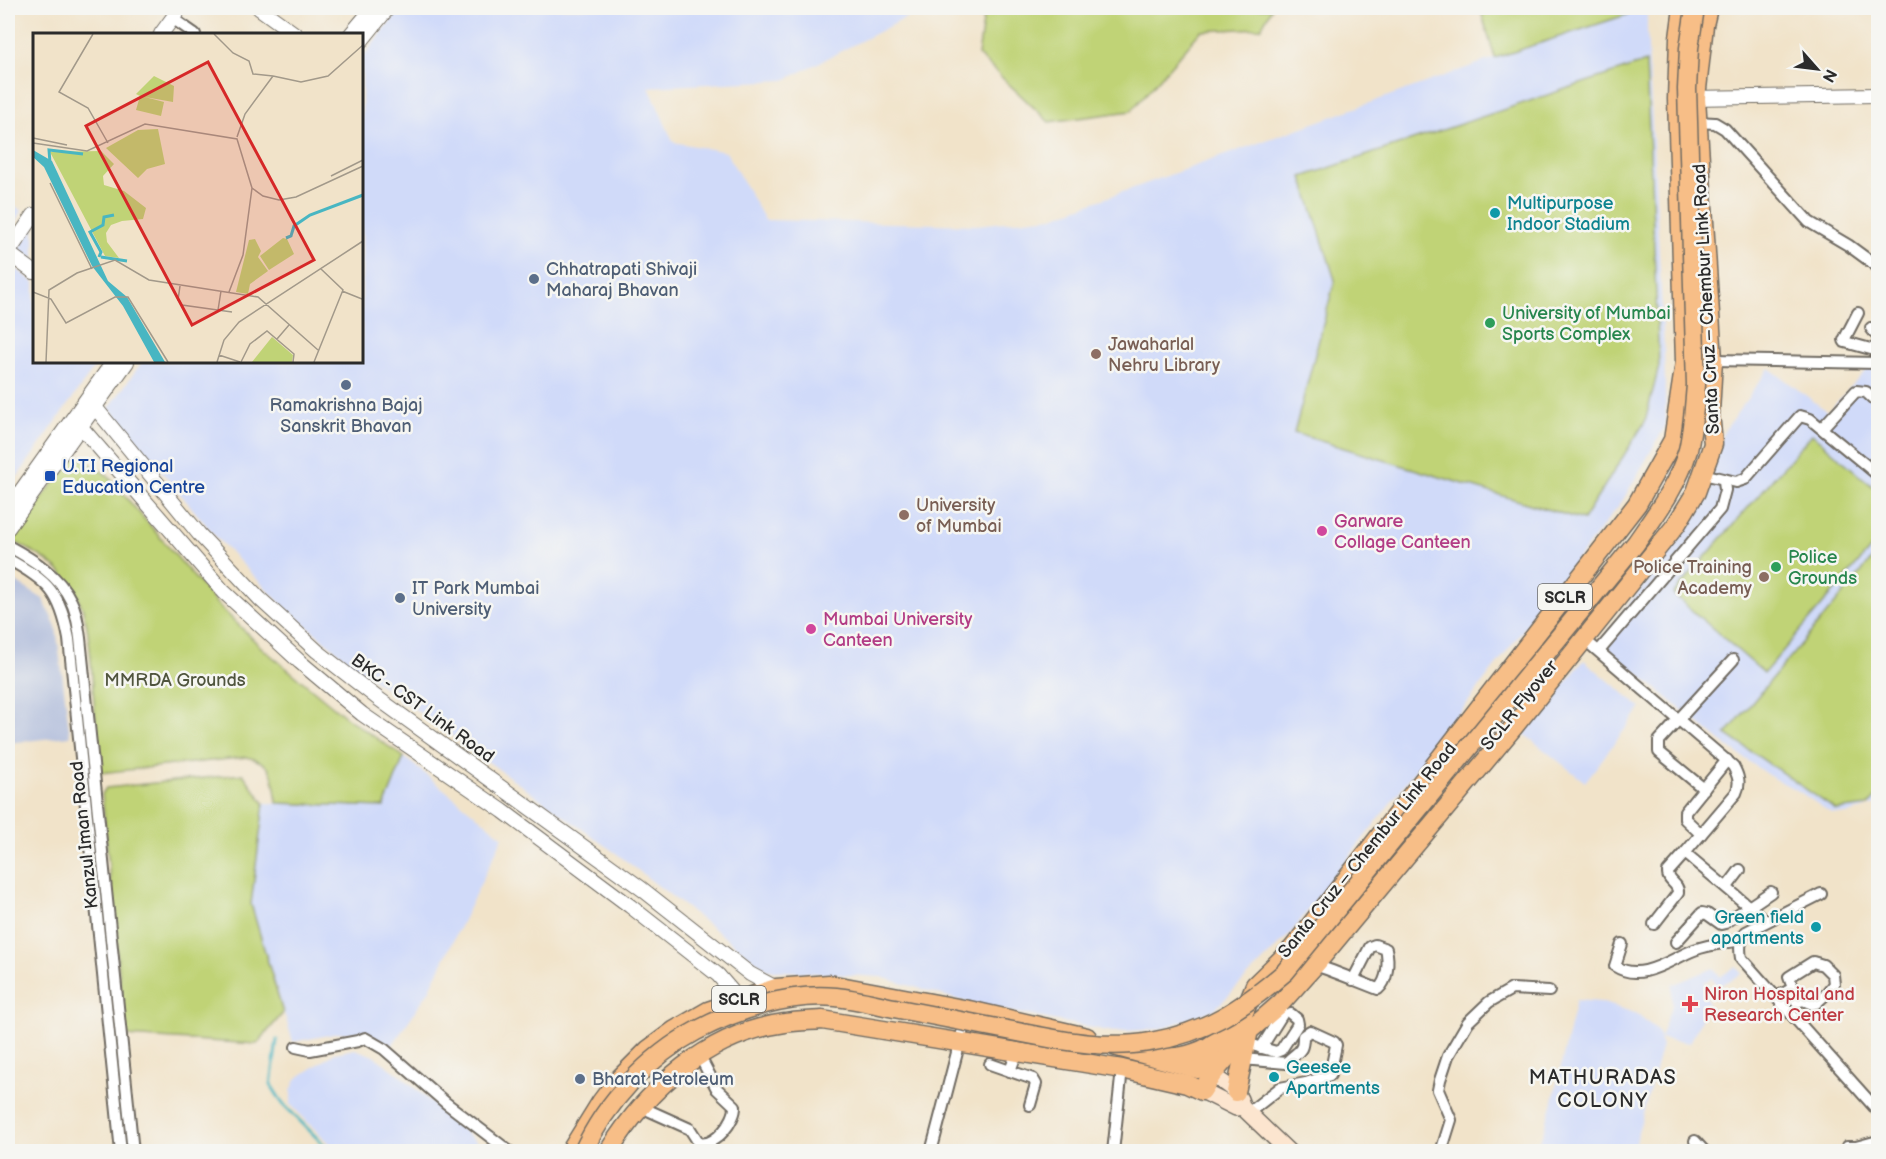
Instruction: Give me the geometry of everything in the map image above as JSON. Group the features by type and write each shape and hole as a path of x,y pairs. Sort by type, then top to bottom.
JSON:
{"highway":[{"name":"Santa Cruz – Chembur Link Road","path":"1248,1039 1256,984 1293,948 1482,705 1636,504 1673,440 1685,362 1677,99 1679,38 1683,8"},
{"path":"583,1152 601,1119 623,1091 676,1042 719,1019 760,1005 795,999 835,997 1059,1040 1108,1045 1148,1042 1186,1034 1219,1020 1253,1000 1285,972 1636,543 1678,475 1687,451 1696,385 1687,89 1689,48 1695,8"},
{"name":"Santa Cruz – Chembur Link Road","path":"1194,1087 1205,1072 1285,1010 1315,965 1512,729 1592,646 1676,525 1696,492 1713,444 1710,413 1713,360 1696,98 1708,8"},
{"name":"SCLR Flyover","path":"596,1152 611,1125 632,1098 682,1052 723,1030 763,1016 796,1010 834,1009 1057,1052 1108,1057 1150,1054 1190,1046 1260,1009 1293,980 1323,945 1645,550 1689,480 1701,435 1710,413"},
{"path":"1482,705 1512,729"},
{"name":"SCLR","path":"570,1152 616,1082 648,1050 708,1011 776,988 829,984 969,1010 1083,1036 1205,1072"},
{"path":"1083,1036 1121,1038 1160,1033 1193,1024 1231,1004 1256,984 1285,1010"},
{"name":"SCLR","path":"608,1152 622,1128 642,1104 668,1078 699,1055 742,1034 784,1023 822,1020 1122,1069 1194,1087"},
{"path":"1137,1053 1173,1058 1194,1053 1215,1043 1248,1039 1242,1104"},
{"path":"597,1108 622,1128"}],"main road":[{"path":"1205,1072 1242,1104 1288,1152"},
{"path":"1194,1087 1236,1108 1242,1104"}],"street":[{"path":"259,8 294,33"},
{"path":"352,33 373,8"},
{"path":"363,39 388,8"},
{"path":"162,33 176,13 194,33"},
{"path":"1677,99 1878,95"},
{"path":"1697,122 1715,123 1725,129 1809,222 1848,245 1878,267"},
{"path":"33,216 8,253 33,271"},
{"path":"1858,313 1845,342 1878,351"},
{"path":"1871,328 1878,337"},
{"path":"1713,360 1878,363"},
{"path":"8,509 112,363"},
{"path":"8,528 126,363"},
{"path":"1822,428 1856,391 1866,392 1878,403"},
{"name":"BKC - CST Link Road","path":"94,406 199,534 260,599 316,651 642,889 750,974 776,988"},
{"path":"1703,474 1736,482 1744,479 1800,416 1805,416 1878,475"},
{"name":"BKC - CST Link Road","path":"81,427 224,591 278,642 363,714 630,906 718,975 731,990 735,1000"},
{"path":"1654,924 1678,893 1676,886 1669,880 1668,872 1736,794 1740,786 1738,775 1727,760 1592,646 1720,509 1725,490 1724,480"},
{"name":"Kanzul Iman Road","path":"8,546 36,562 52,575 63,587 75,610 80,638 133,1152"},
{"name":"Kanzul Iman Road","path":"8,559 29,571 54,594 61,605 67,628 121,1152"},
{"path":"208,573 223,559"},
{"path":"278,642 291,628"},
{"path":"1704,789 1659,752 1659,741 1733,660"},
{"path":"1701,834 1685,819 1685,812 1727,760"},
{"path":"526,829 537,812"},
{"path":"1685,853 1766,921"},
{"path":"1727,887 1740,870"},
{"path":"630,906 642,889"},
{"path":"1676,942 1702,913 1720,924 1725,923 1771,892"},
{"path":"1821,894 1746,932 1739,949 1741,958 1878,1111"},
{"path":"1622,944 1615,966 1625,972 1651,970 1695,949 1741,940"},
{"path":"1813,962 1823,965 1833,975 1834,984 1816,1003 1812,1004 1803,1000 1797,1002 1793,988 1789,977 1813,962"},
{"path":"1315,965 1353,980"},
{"path":"1777,997 1793,988"},
{"path":"1441,1152 1450,1120 1438,1090 1440,1080 1448,1056 1468,1022 1489,1002 1512,989 1549,991"},
{"path":"931,1152 958,1043 969,1010"},
{"path":"1248,1039 1276,1052 1281,1050 1298,1024 1297,1019 1285,1010"},
{"path":"1242,1104 1280,1088 1330,1075 1336,1045 1311,1031 1303,1036 1303,1049 1290,1056 1286,1063 1248,1039"},
{"path":"296,1047 310,1050 365,1038 384,1049 446,1103 510,1152"},
{"path":"1011,1071 1017,1052"},
{"path":"642,1104 650,1111 690,1129 699,1143 710,1142 733,1118 735,1106 717,1089 699,1055"},
{"path":"990,1064 1033,1079 1036,1084 1030,1105"},
{"path":"1113,1152 1122,1069"},
{"path":"1847,1147 1878,1141"},
{"path":"1695,1142 1705,1152"}],"shaded area":[{"name":"University of Mumbai","path":"401,8 925,8 785,80 649,87 673,142 726,152 765,220 977,225 1053,217 1533,44 1647,8 1666,425 1623,500 1290,934 1214,1010 1159,1029 1113,1032 972,1004 881,977 767,970 617,854 353,665 282,605 216,537 109,408 141,363 363,363 363,57"},
{"path":"8,201 22,211 8,233"},
{"path":"33,227 33,259 18,249"},
{"path":"8,268 15,268 33,281 33,363 97,363 8,490"},
{"name":"Police Training Academy","path":"1870,366 1878,370 1878,804 1848,814 1831,813 1800,792 1768,775 1720,741 1599,642 1699,513 1723,433 1769,368 1828,412"},
{"path":"8,577 43,599 56,627 70,736 8,743"},
{"path":"1584,660 1641,708 1585,782 1524,734"},
{"path":"404,757 503,837 429,991 391,1047 362,1033 339,1033 293,1042 251,904 264,803 383,807"},
{"path":"1736,966 1742,974 1717,987 1712,978 1704,982 1708,1004 1690,1043 1659,1038 1662,1045 1633,1151 1537,1151 1552,1105 1576,1000 1601,1002 1635,1013 1656,1029 1660,1038 1672,1005 1672,985 1714,968 1720,977"},
{"path":"355,1049 374,1056 400,1075 487,1151 336,1151 291,1105 291,1091 296,1079 335,1053"}],"green space":[{"path":"985,8 1272,8 1261,28 1201,31 1131,111 1049,122 978,55"},
{"path":"1480,8 1647,8 1495,58"},
{"name":"University of Mumbai Sports Complex","path":"1646,62 1659,366 1645,422 1583,520 1294,433 1335,280 1302,177"},
{"name":"Police Grounds","path":"1812,434 1878,491 1878,540 1764,673 1673,594"},
{"name":"MMRDA Grounds","path":"76,455 107,475 217,604 262,648 347,718 404,757 384,807 277,803 273,779 268,768 263,763 247,757 100,773 90,646 85,616 80,603 66,578 54,566 9,539"},
{"path":"1878,552 1878,795 1868,806 1836,810 1726,734"},
{"path":"243,774 264,803 251,904 283,1013 257,1044 125,1036 102,794 106,788"}],"waterway":[{"path":"277,1040 271,1085 283,1104 331,1152"}],"place":[{"name":"Multipurpose Indoor Stadium","path":"1495,213"},
{"name":"Chhatrapati Shivaji Maharaj Bhavan","path":"534,279"},
{"name":"University of Mumbai Sports Complex","path":"1490,323"},
{"name":"Jawaharlal Nehru Library","path":"1096,354"},
{"name":"Ramakrishna Bajaj Sanskrit Bhavan","path":"346,385"},
{"name":"U.T.I Regional Education Centre","path":"50,476"},
{"name":"University of Mumbai","path":"904,515"},
{"name":"Garware Collage Canteen","path":"1322,531"},
{"name":"Police Grounds","path":"1776,567"},
{"name":"Police Training Academy","path":"1764,577"},
{"name":"IT Park Mumbai University","path":"400,598"},
{"name":"Mumbai University Canteen","path":"811,629"},
{"name":"Green field apartments","path":"1816,927"},
{"name":"Niron Hospital and Research Center","path":"1690,1004"},
{"name":"Geesee Apartments","path":"1274,1077"},
{"name":"Bharat Petroleum","path":"580,1079"}],"district":[{"name":"MATHURADAS COLONY","path":"1603,1088"}]}
